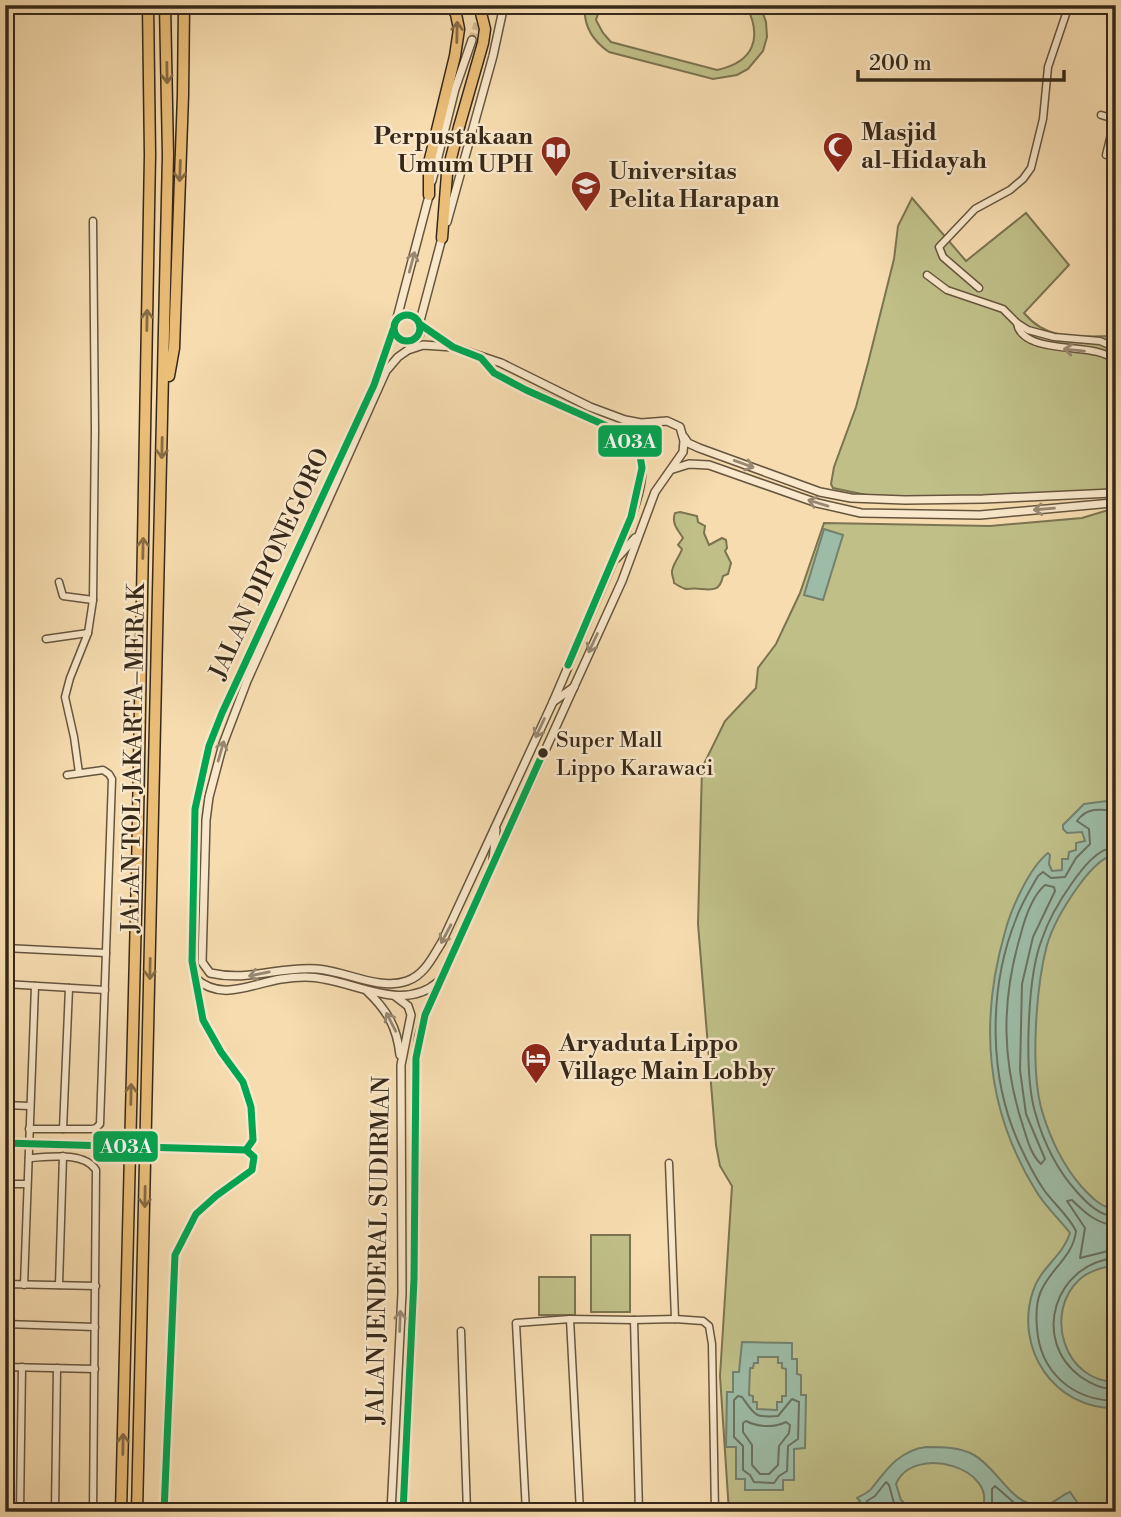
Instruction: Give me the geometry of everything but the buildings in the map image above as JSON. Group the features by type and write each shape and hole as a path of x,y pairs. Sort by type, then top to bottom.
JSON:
{"highway":[{"name":"JALAN TOL JAKARTA–MERAK","path":"121,1512 148,294 148,5"},
{"name":"JALAN TOL JAKARTA–MERAK","path":"137,1512 168,155 165,5"},
{"path":"163,410 174,348 184,5"},
{"path":"429,195 429,163 459,29 456,14 450,5"},
{"path":"442,238 447,174 483,43 485,29 479,5"}],"main road":[{"path":"1106,5 1116,14"}],"street":[{"path":"472,40 455,89 393,330 400,340 409,342 420,334 420,323 493,56 504,5"},
{"path":"979,288 943,257 939,247 975,209 1010,190 1031,168 1043,119 1048,66 1069,5"},
{"path":"1101,115 1115,117 1107,155"},
{"path":"79,773 65,697 88,633 93,600 93,221"},
{"path":"927,275 947,290 1003,309 1028,330 1054,337 1104,342 1116,348"},
{"path":"397,318 409,314 453,347 501,363 590,407 632,421 669,421 680,427 688,443 820,492 851,498 918,500 1114,490 1114,506 980,515 861,513 817,503 709,465 690,464 669,471"},
{"path":"1017,323 1021,333 1034,340 1068,350 1101,353 1113,360 1116,411"},
{"name":"JALAN DIPONEGORO","path":"254,1157 251,1107 243,1083 203,1020 194,977 191,946 195,809 209,747 230,694 321,499 385,356 393,330"},
{"path":"1101,353 1104,342"},
{"name":"JALAN DIPONEGORO","path":"453,347 423,345 408,350 394,360 384,376 247,681 223,744 209,797 205,840 202,962 210,973 222,976 241,978 279,970 318,969 375,981 401,983 422,973 450,927 496,822"},
{"path":"384,376 385,356"},
{"path":"481,358 494,373 618,432 635,445 642,468 631,517 612,564 553,702 496,822 492,867"},
{"path":"5,376 8,493 5,502"},
{"path":"545,398 577,399"},
{"name":"JALAN JENDERAL SUDIRMAN","path":"403,1512 414,1279 416,1058 419,1036 425,1015 622,581 655,492 683,452 684,436"},
{"path":"709,465 708,457 712,453"},
{"path":"315,529 321,499"},
{"path":"612,564 638,535"},
{"path":"58,582 63,596 93,600"},
{"path":"46,639 88,633"},
{"path":"230,694 247,681"},
{"path":"553,702 575,686"},
{"path":"29,1129 96,1128 100,1124 111,779 107,771 103,770 67,775"},
{"path":"5,948 106,953"},
{"path":"194,977 209,989 226,990 244,989 280,979 307,977 395,996 416,993 442,978"},
{"path":"5,984 104,990"},
{"path":"24,1285 35,986"},
{"path":"63,1129 69,988"},
{"path":"363,988 393,1020 401,1065"},
{"path":"395,996 411,1011 419,1010 425,1015"},
{"name":"JALAN JENDERAL SUDIRMAN","path":"391,1512 401,1293 401,1065 411,1011"},
{"path":"5,1105 29,1106"},
{"path":"246,1150 253,1140"},
{"path":"5,1143 246,1150 254,1157 251,1170 197,1214 175,1255 164,1512"},
{"path":"29,1158 63,1156 82,1160 93,1165 96,1170 93,1512"},
{"path":"60,1285 63,1156"},
{"path":"669,1163 676,1319"},
{"path":"5,1184 26,1184"},
{"path":"5,1284 96,1286"},
{"path":"526,1512 516,1323 570,1319 676,1319 703,1321 709,1326 711,1335 715,1512"},
{"path":"570,1319 580,1512"},
{"path":"634,1320 639,1512"},
{"path":"5,1324 95,1327"},
{"path":"461,1331 467,1512"},
{"path":"5,1367 95,1369"},
{"path":"20,1511 22,1367"},
{"path":"55,1511 57,1368"},
{"path":"5,1511 67,1512"}],"shaded area":[{"path":"585,5 601,5 596,20 611,42 717,70 740,61 752,47 754,28 746,5 760,5 766,22 767,37 763,51 748,69 737,75 713,79 609,52 590,32"},
{"path":"912,198 966,261 1026,213 1069,265 1024,313 1044,329 1066,336 1116,336 1116,481 1110,488 1103,491 984,496 876,497 833,488 831,484 834,467 856,407 868,363 894,259 898,226"},
{"path":"1110,511 1116,517 1116,1512 729,1512 720,1376 732,1186 720,1166 716,1145 698,924 702,768 725,721 756,688 758,668 776,644 800,593 824,523 990,526 1082,518"},
{"path":"675,513 697,516 698,522 705,526 704,533 709,545 722,538 726,540 725,551 731,563 728,574 723,576 715,588 685,589 674,583 672,570 682,549 678,545 683,538 676,527 674,517"},
{"path":"591,1235 630,1235 630,1312 591,1312"},
{"path":"539,1277 575,1277 575,1315 539,1315"}],"water":[{"path":"824,529 843,535 823,600 804,595"},
{"path":"1107,801 1116,806 1116,853 1099,863 1085,877 1068,901 1053,930 1047,945 1040,982 1035,1051 1042,1111 1058,1151 1074,1178 1088,1194 1101,1204 1116,1209 1116,1265 1097,1269 1080,1279 1069,1293 1061,1326 1072,1358 1083,1371 1098,1379 1116,1382 1116,1408 1094,1406 1057,1387 1044,1372 1035,1354 1029,1334 1033,1291 1070,1233 1036,1191 1006,1129 997,1097 990,1032 997,966 1016,901 1034,868 1048,853 1052,871 1062,870 1062,859 1068,859 1069,852 1076,850 1076,843 1085,841 1082,832 1067,833 1063,825 1084,804"},
{"path":"742,1342 792,1343 792,1359 797,1359 797,1374 801,1375 801,1395 806,1395 805,1448 794,1449 794,1480 783,1480 783,1490 745,1490 745,1479 736,1479 736,1447 726,1447 727,1392 733,1392 733,1372 739,1372","holes":["758,1357 778,1357 778,1363 782,1363 782,1368 786,1369 786,1396 782,1396 782,1402 777,1402 777,1410 757,1409 757,1402 753,1402 753,1396 749,1395 750,1368 753,1368 754,1363 758,1363"]},
{"path":"926,1447 945,1447 969,1452 990,1468 1013,1493 1030,1504 1045,1506 1070,1492 1084,1512 981,1512 984,1496 979,1483 968,1473 953,1466 936,1463 919,1465 905,1472 896,1484 901,1500 914,1512 856,1511 860,1507 857,1498 870,1490 894,1462 909,1452"}],"tunnel":[{"path":"472,40 480,14"}],"transit line":[{"name":"A03A","path":"407,315 416,319 420,328 416,337 407,341 398,337 394,328 398,319 407,315"},
{"name":"A03A","path":"421,325 453,347 481,358 494,373 618,431 635,445 640,455 642,468 631,517 568,665"},
{"name":"A03A","path":"246,1150 253,1140 251,1107 243,1082 221,1052 203,1020 192,961 195,809 209,746 222,713 374,385 393,330"},
{"name":"A03A","path":"403,1512 414,1279 416,1058 425,1015 543,753"},
{"name":"A03A","path":"5,1143 246,1150"},
{"name":"A03A","path":"164,1512 175,1255 196,1214 252,1170 254,1157 246,1150"}],"place":[{"name":"Masjid al-Hidayah","path":"838,174"},
{"name":"Perpustakaan Umum UPH","path":"556,178"},
{"name":"Universitas Pelita Harapan","path":"586,213"},
{"name":"Super Mall Lippo Karawaci","path":"543,753"},
{"name":"Aryaduta Lippo Village Main Lobby","path":"536,1085"}]}
